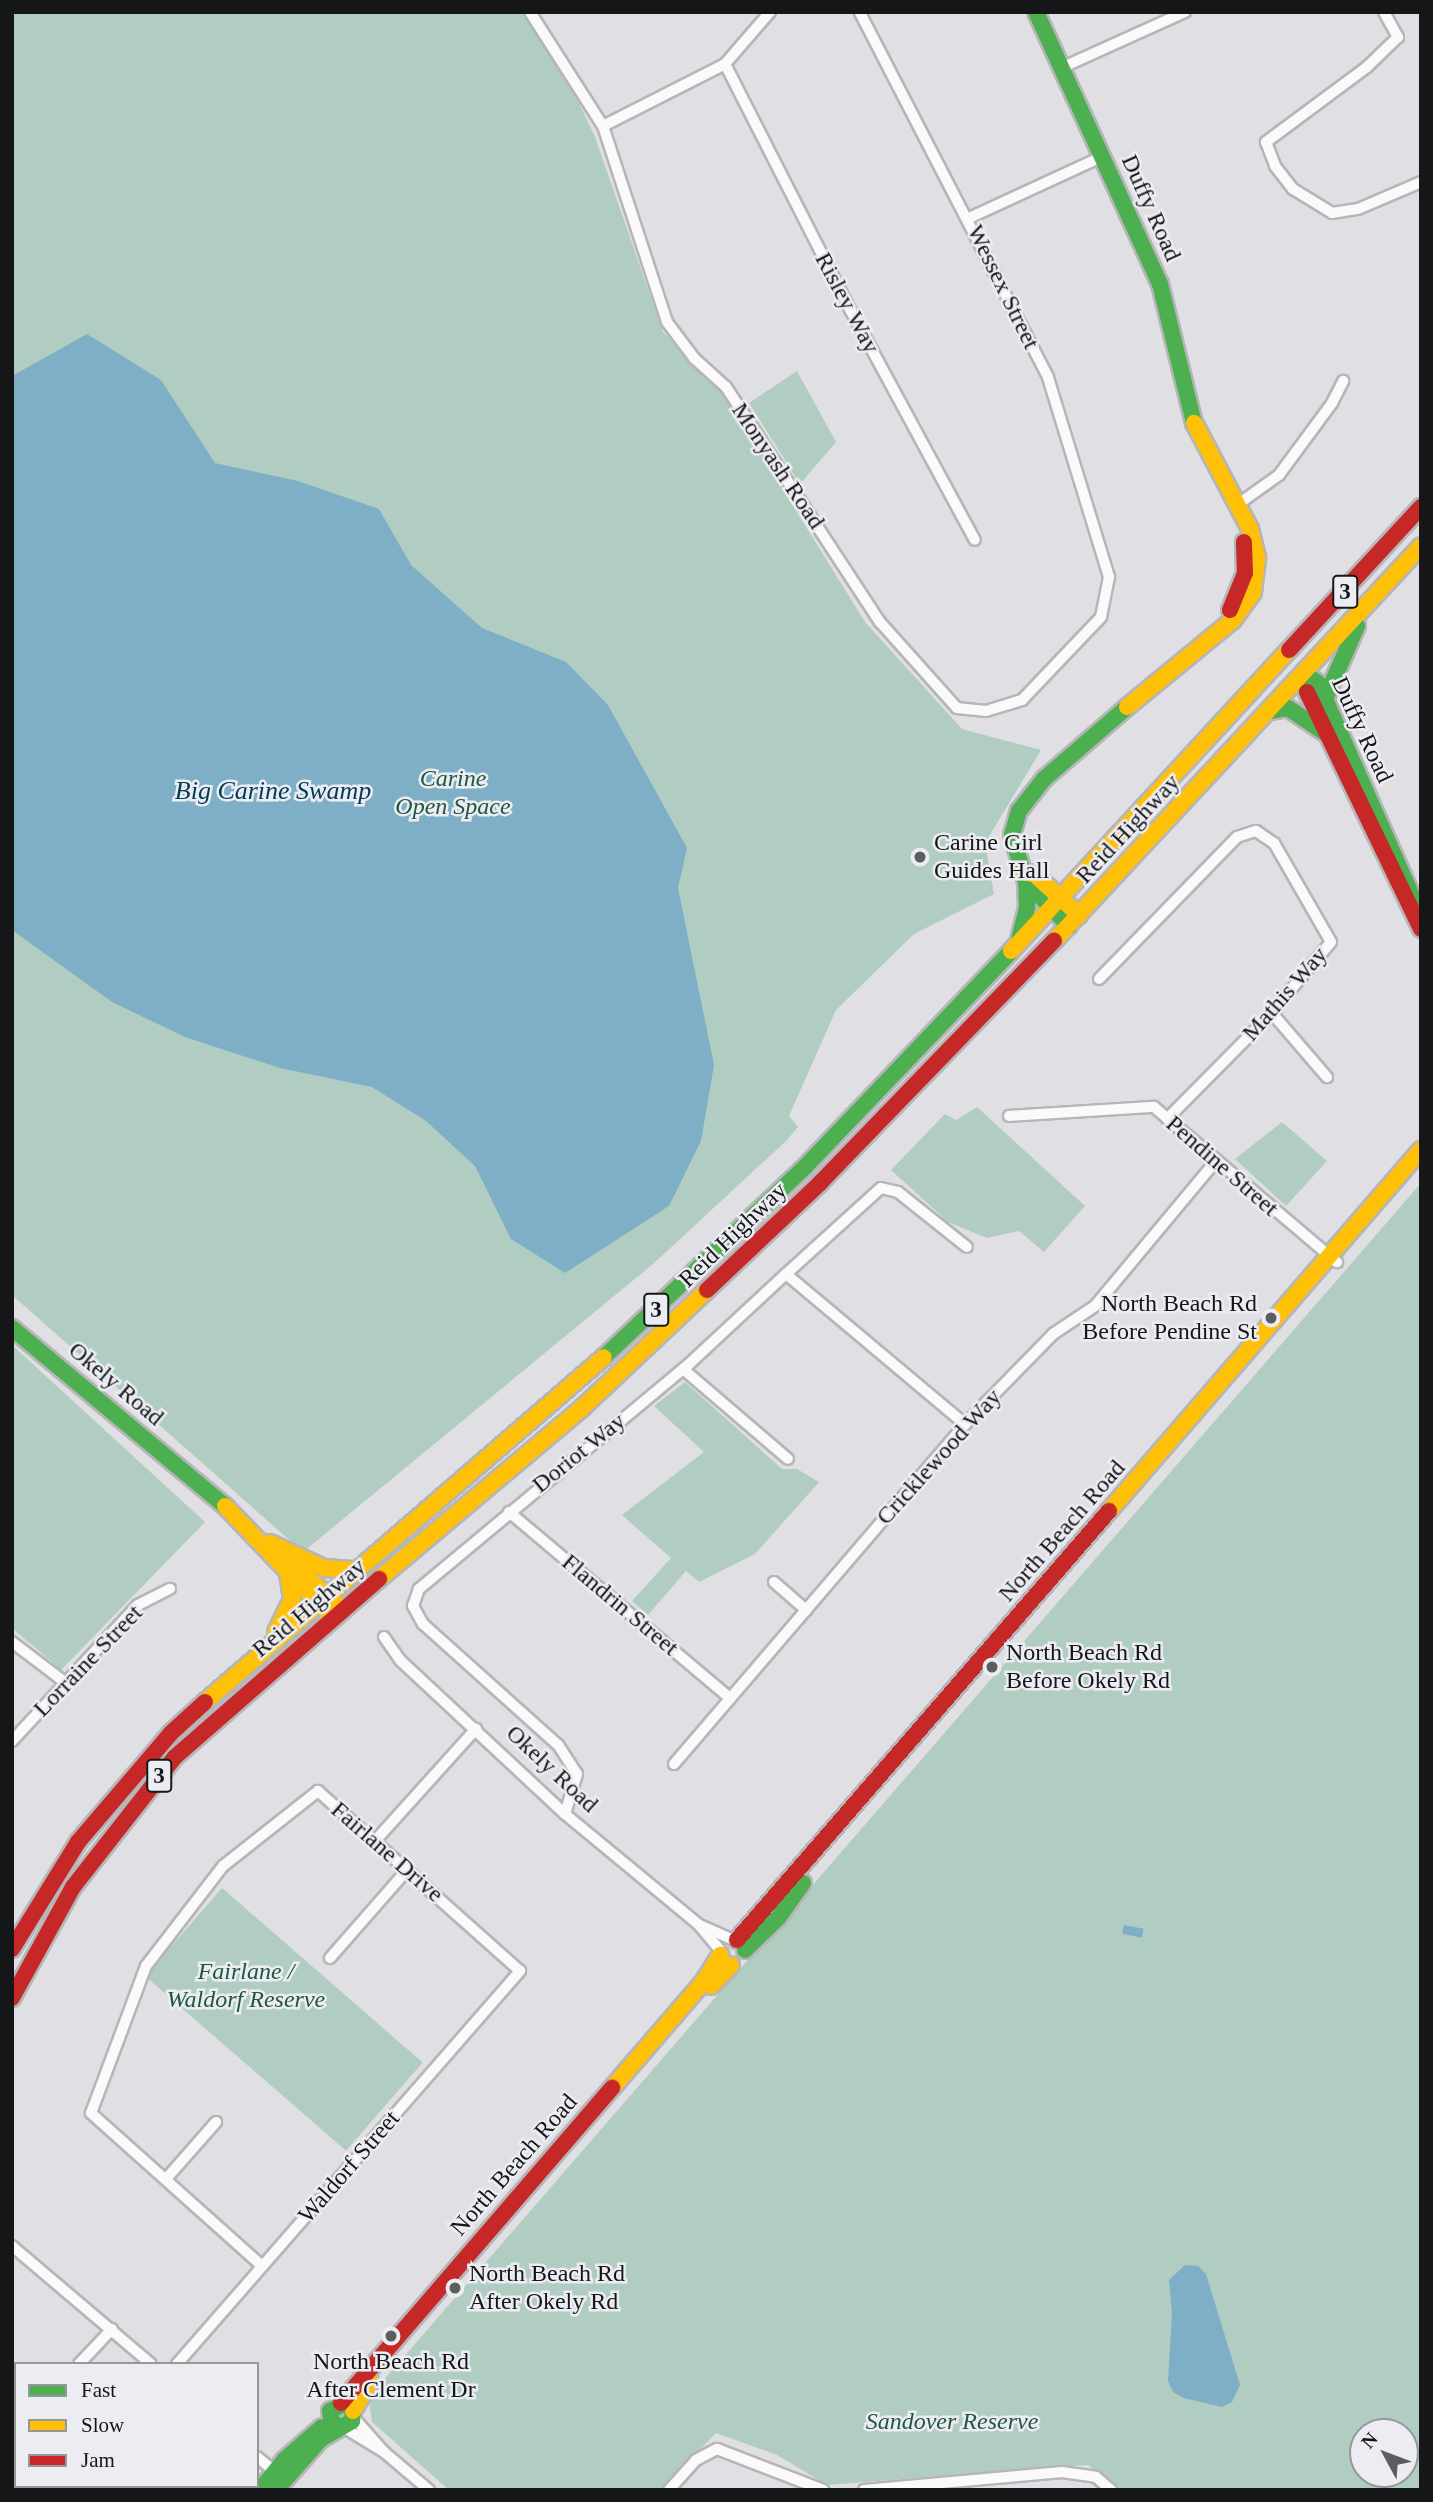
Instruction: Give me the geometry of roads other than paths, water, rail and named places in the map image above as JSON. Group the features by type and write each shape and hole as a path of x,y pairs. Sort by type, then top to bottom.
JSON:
{"main road":[{"name":"Duffy Road","path":"1036,12 1160,284 1192,419 1250,529 1257,575 1245,607 1207,642 1143,692 1032,793 1019,811 1012,835 1025,877 1074,921"},
{"name":"Reid Highway","path":"12,1949 46,1890 116,1793 179,1725 321,1599 496,1454 677,1291 870,1101 1056,904 1421,507"},
{"name":"Reid Highway","path":"12,1998 73,1887 136,1802 210,1723 337,1613 550,1436 706,1293 895,1107 1074,921 1421,546"},
{"path":"1325,699 1351,634 1395,575"},
{"path":"1304,673 1303,650 1313,626"},
{"path":"1267,675 1292,666 1304,673"},
{"name":"Duffy Road","path":"1304,673 1318,683 1421,916"},
{"name":"Duffy Road","path":"1304,673 1306,690 1325,733 1421,929"},
{"path":"1270,711 1288,708 1325,733"},
{"path":"1018,944 1027,907 1025,877"},
{"name":"North Beach Road","path":"260,2490 278,2480 343,2417 730,1950 1333,1259 1421,1150"},
{"name":"North Beach Road","path":"1333,1259 1421,1166"},
{"name":"Okely Road","path":"12,1328 253,1532 270,1543 321,1599"},
{"name":"Okely Road","path":"253,1532 288,1574 337,1613"},
{"path":"270,1543 324,1568 356,1570"},
{"path":"271,1642 292,1599 288,1574"}],"street":[{"name":"Monyash Road","path":"530,12 603,127 667,322 694,358 726,387 880,622 957,708 986,711 1022,700 1101,617 1109,577"},
{"path":"603,127 725,64 770,12"},
{"name":"Wessex Street","path":"860,12 970,218 1048,377 1109,577"},
{"path":"1060,68 1185,12"},
{"path":"1384,12 1398,37 1367,67 1266,142 1275,166 1293,189 1332,213 1358,209 1421,182"},
{"name":"Risley Way","path":"725,64 850,311 975,540"},
{"path":"970,218 1103,156"},
{"path":"1237,505 1279,475 1332,403 1343,381"},
{"name":"Mathis Way","path":"1099,979 1237,837 1256,831 1274,844 1331,942 1272,1012 1167,1119"},
{"path":"1272,1012 1328,1077"},
{"name":"Pendine Street","path":"1009,1116 1154,1107 1215,1162 1333,1259"},
{"name":"Cricklewood Way","path":"674,1764 965,1424 1053,1335 1095,1306 1215,1162"},
{"name":"Doriot Way","path":"565,1814 577,1774 558,1745 422,1624 413,1606 419,1589 683,1369 881,1188 898,1192 967,1247"},
{"path":"786,1274 965,1424"},
{"path":"683,1369 788,1459"},
{"name":"Flandrin Street","path":"509,1512 730,1698"},
{"path":"774,1582 806,1610"},
{"name":"Lorraine Street","path":"12,1741 138,1605 170,1589"},
{"name":"Okely Road","path":"384,1637 401,1661 565,1814 730,1950"},
{"path":"12,1642 66,1683"},
{"path":"375,1841 476,1729"},
{"name":"Fairlane Drive","path":"262,2266 91,2113 146,1966 223,1866 317,1791 520,1971"},
{"path":"330,1958 408,1869"},
{"name":"Waldorf Street","path":"179,2362 520,1971"},
{"path":"166,2179 216,2122"},
{"path":"12,2246 150,2362"},
{"path":"81,2362 112,2329"},
{"path":"343,2417 429,2490"},
{"path":"669,2490 695,2460 717,2449 823,2490"},
{"path":"259,2459 278,2480"},
{"path":"864,2490 972,2485 1062,2472 1096,2477 1111,2490"}],"water":[{"name":"Big Carine Swamp","path":"87,334 161,380 215,463 298,481 379,509 411,565 482,628 566,662 608,705 687,848 678,888 714,1065 701,1141 669,1206 565,1273 511,1239 475,1166 426,1121 372,1087 280,1068 185,1037 112,1002 12,930 12,376"},
{"path":"1124,1925 1144,1929 1142,1938 1122,1934"},
{"path":"1185,2265 1198,2266 1206,2274 1240,2385 1232,2402 1222,2407 1184,2398 1173,2392 1168,2381 1172,2313 1169,2280"}],"place":[{"name":"Carine Girl Guides Hall","path":"920,857"},
{"name":"North Beach Rd Before Pendine St","path":"1271,1318"},
{"name":"North Beach Rd Before Okely Rd","path":"992,1667"},
{"name":"North Beach Rd After Okely Rd","path":"455,2288"},
{"name":"North Beach Rd After Clement Dr","path":"391,2336"}],"park label":[{"name":"Carine Open Space","path":"453,793"},
{"name":"Fairlane / Waldorf Reserve","path":"246,1986"},
{"name":"Sandover Reserve","path":"952,2422"}]}
